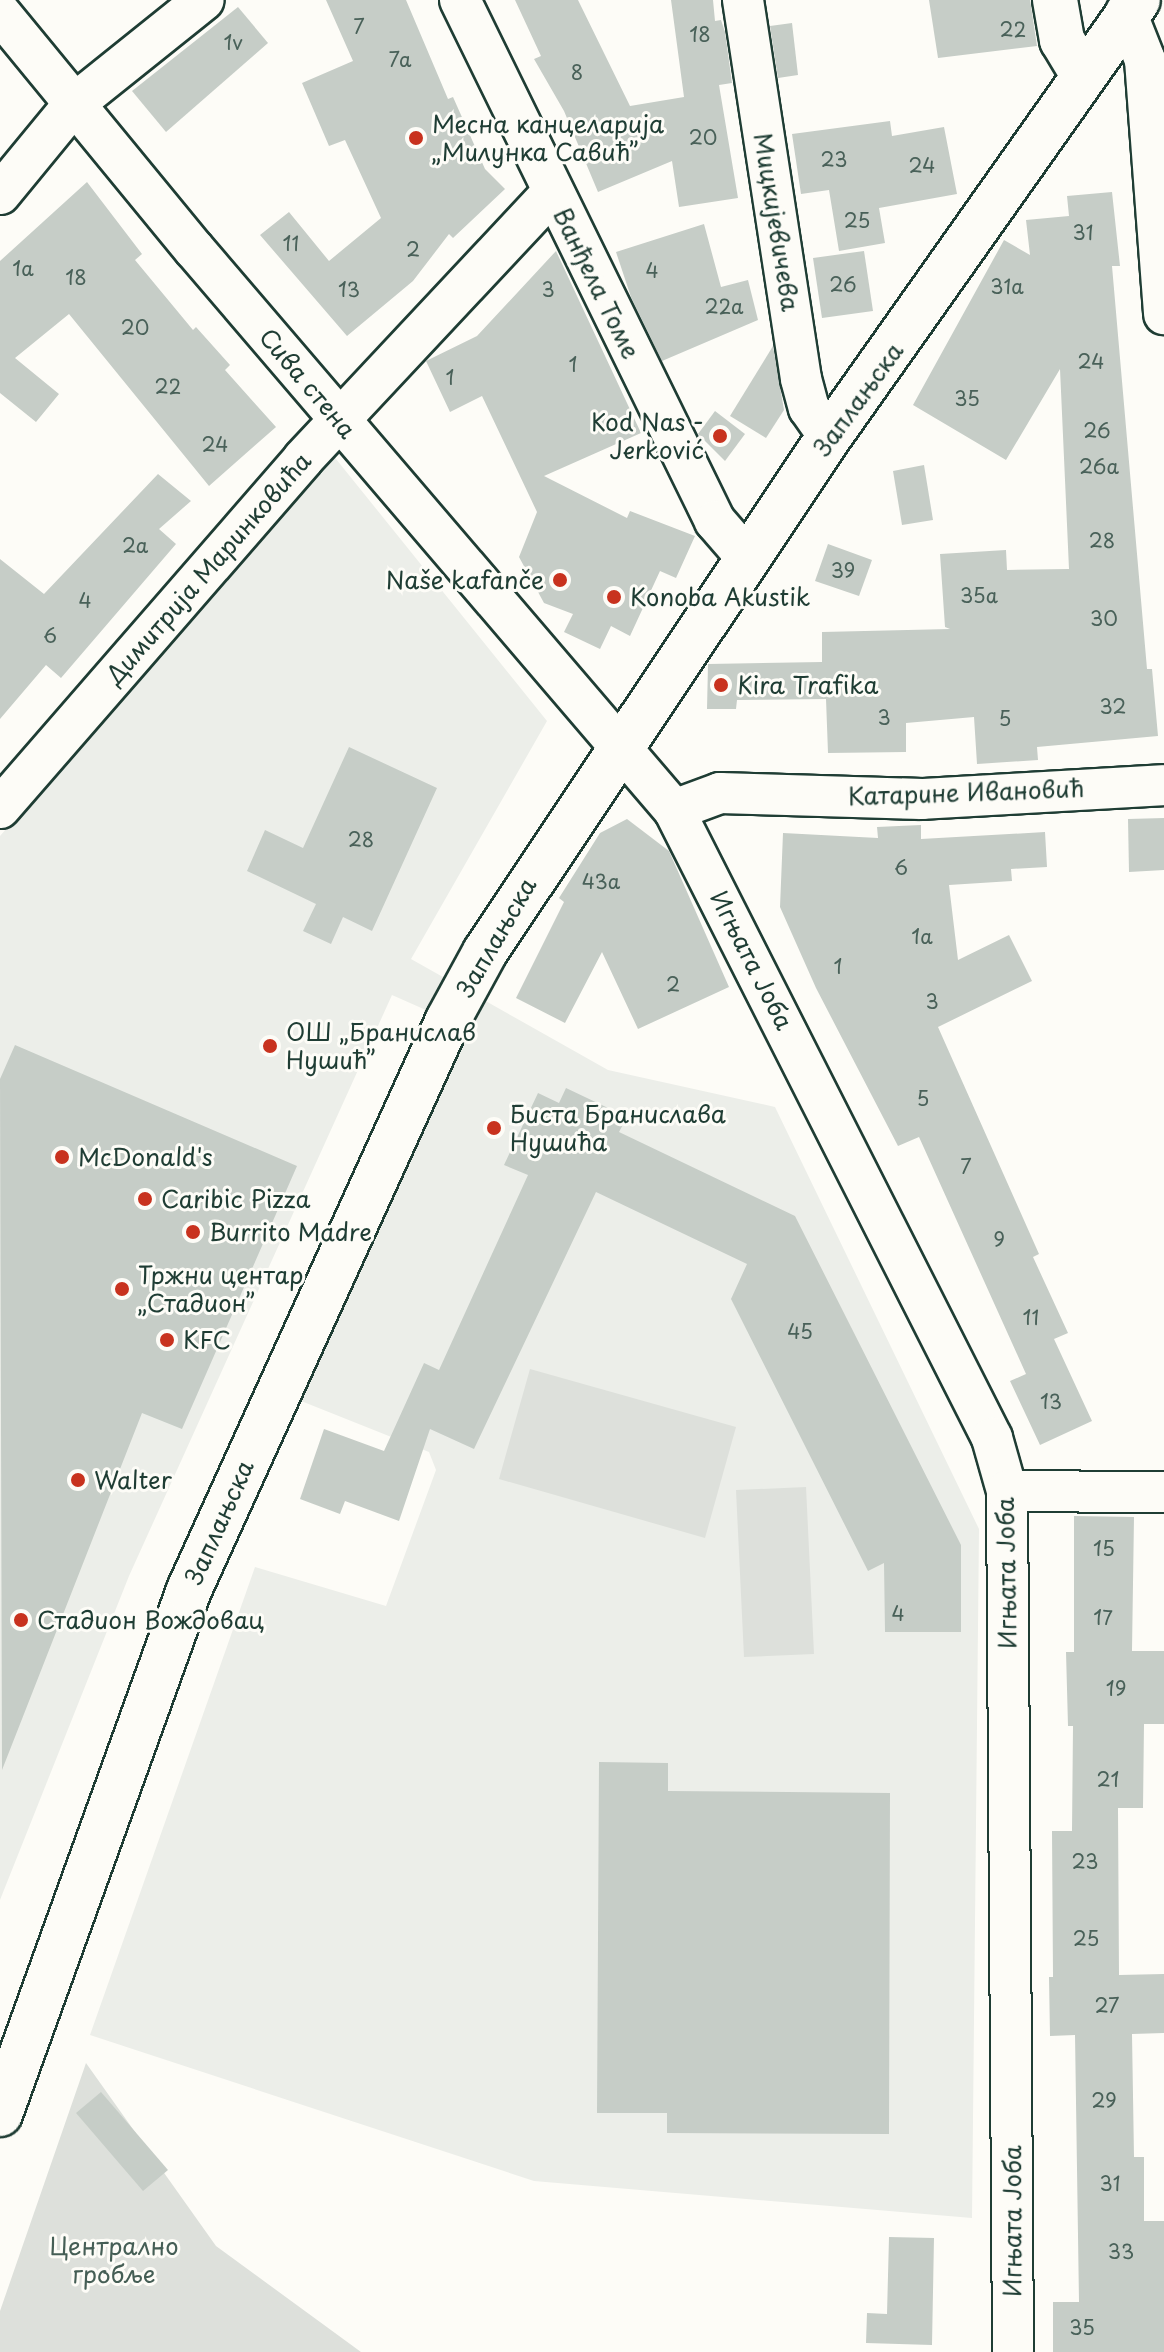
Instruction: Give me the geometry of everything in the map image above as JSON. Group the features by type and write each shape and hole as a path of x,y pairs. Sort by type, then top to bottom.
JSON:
{"main road":[{"path":"1055,0 1062,40 1082,73"},
{"name":"Заплањска","path":"0,2114 189,1590 448,1020 518,896 829,437 945,279 1082,73 1132,6"}],"street":[{"path":"0,194 74,104 204,0"},
{"name":"Ванђела Томе","path":"460,0 715,521 747,558"},
{"name":"Мицкијевичева","path":"743,0 801,379 809,408 829,437"},
{"path":"1132,6 1145,60 1164,314"},
{"name":"Сива стена","path":"0,13 339,419 621,748"},
{"name":"Димитрија Маринковића","path":"0,808 339,419 552,193"},
{"name":"Игњата Јоба","path":"621,748 674,810 992,1438 1007,1491 1013,2352"},
{"name":"Катарине Ивановић","path":"674,810 720,793 922,799 1164,785"},
{"path":"1007,1491 1164,1492"}],"shaded area":[{"path":"332,454 547,721 411,959 608,1070 775,1107 979,1529 972,2218 534,2181 90,2035 255,1567 386,1606 436,1470 429,1452 291,1397 453,1022 392,995 129,1576 0,1900 0,836"}],"green space":[{"path":"530,1369 736,1427 705,1538 499,1479"},
{"path":"806,1487 814,1654 744,1657 736,1490"},
{"name":"Централно гробље","path":"86,2063 216,2246 361,2352 0,2352 0,2311"}],"building":[{"path":"326,0 406,0 448,99 453,97 485,169 505,189 453,238 449,234 413,281 347,336 260,235 289,212 329,261 381,218 345,140 329,146 302,83 353,61"},
{"path":"515,0 578,0 630,106 684,97 671,0 713,0 715,21 721,20 725,32 732,83 719,85 738,198 679,207 672,161 598,192 564,111 534,59 541,56"},
{"path":"929,0 1030,0 1037,46 938,58"},
{"path":"238,7 268,43 166,132 132,91"},
{"path":"792,23 798,75 778,78 770,26"},
{"path":"890,121 892,136 944,127 957,194 879,208 885,243 839,251 829,190 801,194 792,134"},
{"path":"87,182 142,254 135,260 193,330 196,327 230,365 225,370 276,427 209,486 69,314 15,358 59,394 36,422 0,393 0,261"},
{"path":"1112,192 1120,266 1112,266 1147,669 1152,669 1158,736 1037,747 1038,760 977,764 974,717 906,723 906,752 828,753 826,699 737,700 736,709 707,709 708,664 822,662 822,632 950,629 945,627 940,554 1006,550 1007,570 1069,569 1060,369 1006,460 913,405 1004,240 1030,255 1026,220 1069,216 1067,196"},
{"path":"704,224 721,287 748,280 758,320 662,361 631,297 616,252"},
{"path":"556,251 641,433 544,476 627,518 630,511 695,536 676,578 660,571 630,636 611,626 600,649 564,632 573,614 544,603 519,557 537,512 482,396 450,412 426,361 477,336"},
{"path":"864,251 873,311 822,318 813,258"},
{"path":"773,346 784,410 766,438 730,416"},
{"name":"Kod Nas - Jerković","path":"715,411 745,434 725,461 698,434"},
{"path":"924,465 933,520 902,525 893,471"},
{"path":"158,474 191,501 159,529 176,544 61,678 46,665 0,719 0,559 44,594"},
{"path":"828,544 872,560 859,596 815,581"},
{"path":"349,747 437,788 372,931 343,917 331,944 303,931 316,904 247,871 265,830 303,848"},
{"path":"1164,818 1164,870 1129,872 1128,819"},
{"path":"627,819 669,851 729,987 638,1029 602,952 565,1023 516,998 564,902 559,898 600,833"},
{"path":"921,825 921,839 1045,832 1047,867 1011,869 1012,881 949,885 958,960 1009,935 1032,981 938,1027 1039,1254 1033,1257 1068,1333 1054,1339 1092,1421 1040,1445 1010,1381 1026,1374 919,1137 898,1146 816,988 780,907 783,833 878,838 877,827"},
{"name":"Тржни центар „Стадион”","path":"15,1045 297,1166 182,1429 142,1413 2,1770 0,1079"},
{"path":"566,1088 627,1117 619,1132 795,1216 961,1545 961,1632 885,1632 884,1563 868,1571 731,1299 747,1264 596,1192 474,1449 430,1429 399,1521 345,1501 340,1514 300,1499 324,1429 384,1451 424,1363 439,1370 528,1175 504,1165 538,1093 559,1103"},
{"path":"1074,1516 1134,1517 1132,1651 1164,1651 1164,1724 1144,1724 1143,1808 1118,1808 1119,1975 1164,1974 1164,2033 1132,2034 1134,2157 1144,2157 1144,2221 1164,2221 1164,2352 1053,2352 1053,2302 1079,2302 1075,2035 1050,2036 1049,1977 1053,1977 1052,1831 1072,1831 1073,1726 1068,1726 1066,1652 1074,1652"},
{"path":"599,1762 668,1763 668,1791 890,1793 889,2134 667,2133 667,2113 597,2113"},
{"path":"101,2092 168,2170 143,2191 76,2113"},
{"path":"889,2237 934,2238 932,2345 866,2343 867,2313 887,2314"}],"place":[{"name":"Месна канцеларија „Милунка Савић”","path":"416,138"},
{"name":"Kod Nas - Jerković","path":"720,436"},
{"name":"Naše kafanče","path":"560,580"},
{"name":"Konoba Akustik","path":"614,597"},
{"name":"Kira Trafika","path":"721,685"},
{"name":"ОШ „Бранислав Нушић”","path":"270,1046"},
{"name":"Биста Бранислава Нушића","path":"494,1128"},
{"name":"McDonald's","path":"62,1157"},
{"name":"Caribic Pizza","path":"145,1199"},
{"name":"Burrito Madre","path":"193,1232"},
{"name":"Тржни центар „Стадион”","path":"122,1289"},
{"name":"KFC","path":"167,1340"},
{"name":"Walter","path":"78,1480"},
{"name":"Стадион Вождовац","path":"21,1620"}]}
